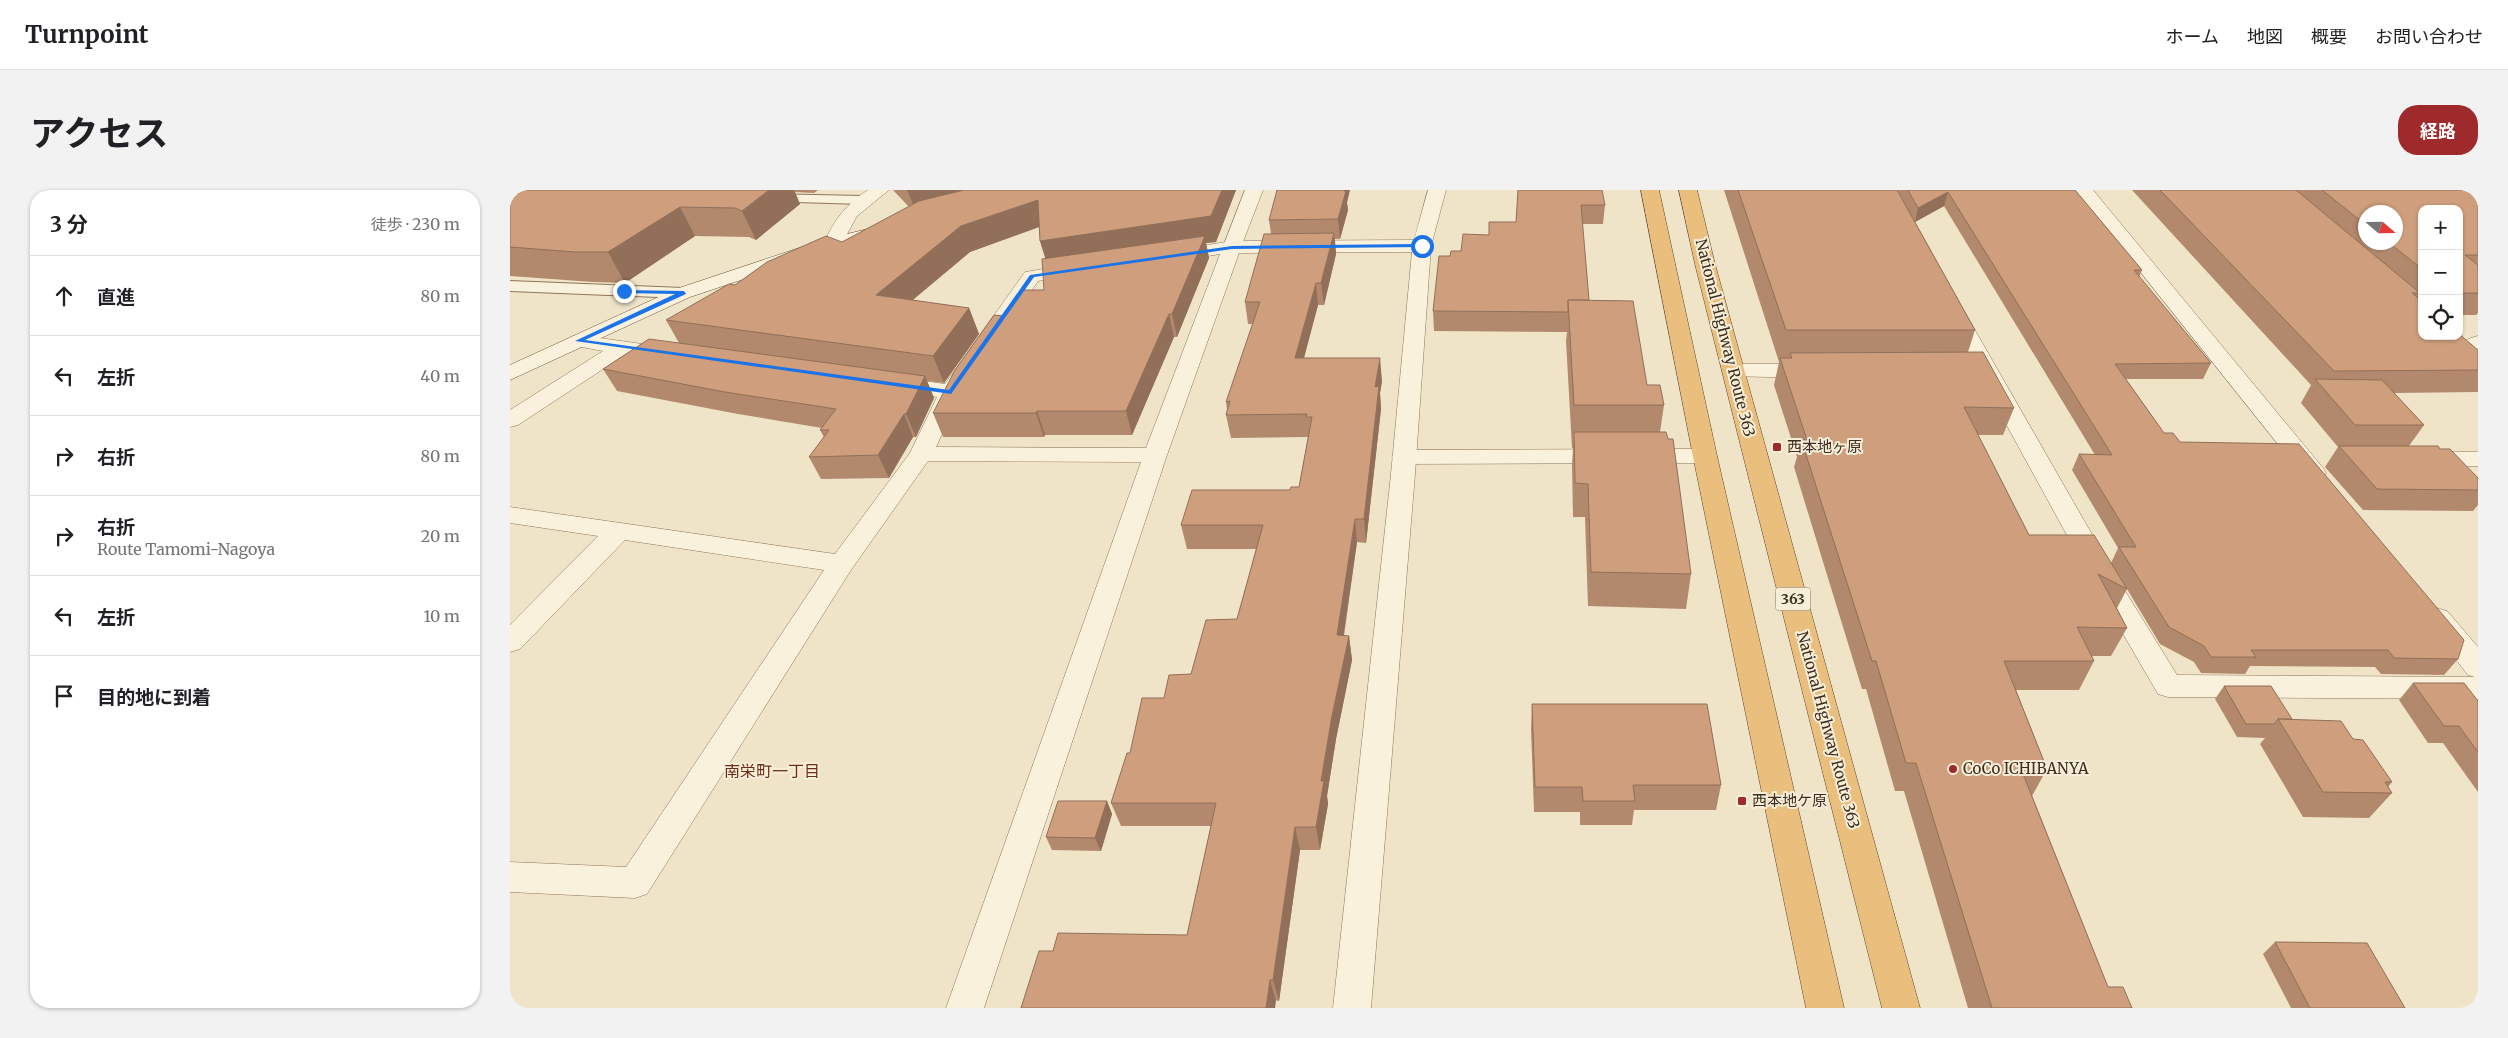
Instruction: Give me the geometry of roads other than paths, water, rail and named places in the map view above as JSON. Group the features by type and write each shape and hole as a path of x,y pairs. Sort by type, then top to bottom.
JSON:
{"highway":[{"path":"1650,190 1705,456 1825,1008"},
{"name":"National Highway Route 363","path":"1688,190 1705,264 1901,1008"}],"street":[{"path":"833,244 843,220 862,200 880,190"},
{"path":"966,1008 1156,455 1254,190"},
{"path":"1352,1008 1422,246 1437,190"},
{"path":"2084,190 2327,488"},
{"path":"510,373 684,293 833,244 898,227"},
{"path":"1156,258 1232,248 1422,246"},
{"path":"510,877 635,883 842,564 921,454 951,392 1032,276 1098,266"},
{"path":"1944,293 1978,370 2168,686 2478,688"},
{"path":"2452,340 2473,353"},
{"path":"578,341 691,356"},
{"path":"510,420 624,347"},
{"path":"1734,371 1831,371"},
{"path":"874,381 951,392"},
{"path":"921,454 1156,455"},
{"path":"1404,457 1705,456"},
{"path":"2302,458 2331,458"},
{"path":"2400,459 2478,460"},
{"path":"510,515 842,564"},
{"path":"510,642 619,531"},
{"path":"2421,600 2478,667"}],"lane":[{"path":"754,197 862,200"},
{"path":"510,286 684,293"}],"place":[{"name":"西本地ヶ原","path":"1777,447"},
{"name":"CoCo ICHIBANYA","path":"1953,769"},
{"name":"西本地ケ原","path":"1742,801"}],"district":[{"name":"南栄町一丁目","path":"772,771"}]}
